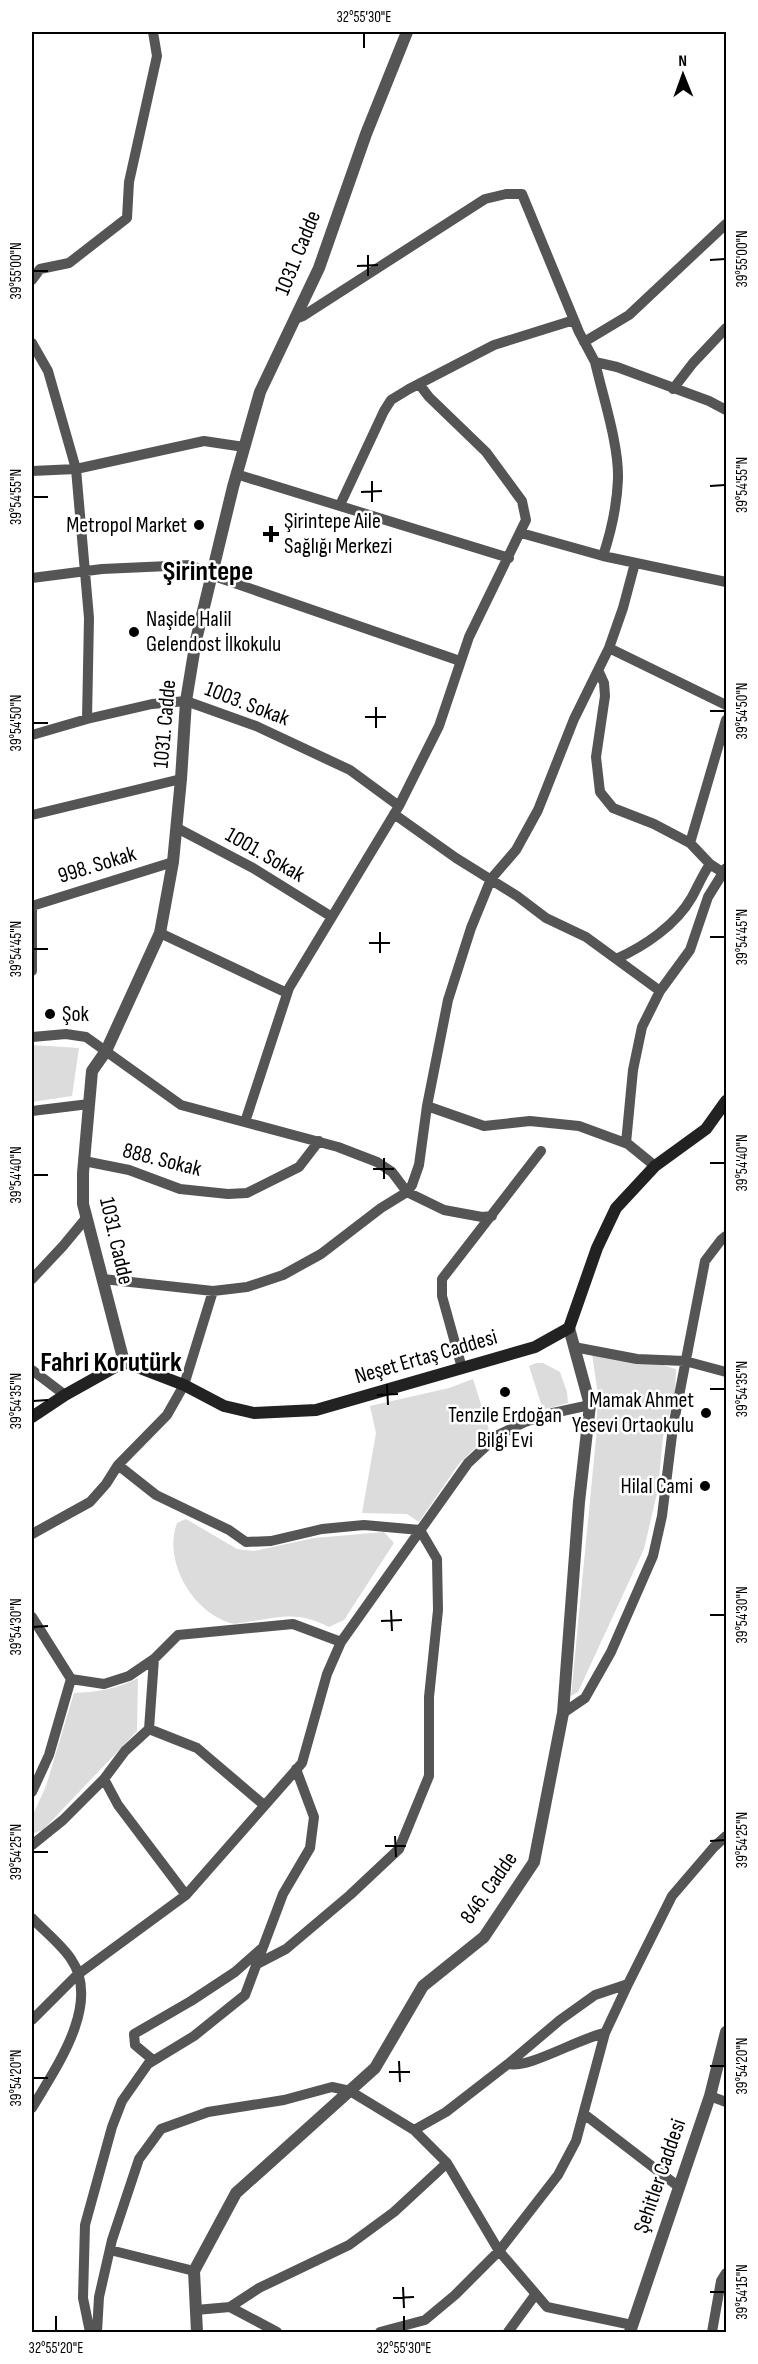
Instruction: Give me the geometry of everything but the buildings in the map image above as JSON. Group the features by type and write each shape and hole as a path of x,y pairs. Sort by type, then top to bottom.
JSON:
{"main road":[{"path":"569,1328 597,1248 616,1208 655,1166 706,1128 726,1101"},
{"name":"Neşet Ertaş Caddesi","path":"124,1362 184,1385 224,1406 254,1413 316,1410 535,1347 569,1328"},
{"path":"32,1417 65,1395 124,1362"}],"street":[{"path":"32,280 40,269 69,263 127,218 129,182 157,56 153,32"},
{"name":"1031. Cadde","path":"124,1362 83,1204 84,1161 92,1071 106,1051 160,933 173,862 182,779 186,701 196,640 236,474 260,392 319,268 366,134 407,32"},
{"path":"294,319 303,316 485,199 506,194 522,194 574,320 595,362 617,459 618,480 610,535 603,556"},
{"path":"584,342 629,315 726,224"},
{"path":"340,505 391,400 494,345 574,320"},
{"path":"673,389 693,363 726,328"},
{"path":"32,343 48,371 76,469 89,618 87,719"},
{"path":"595,362 617,367 709,401 726,410"},
{"path":"245,1122 287,993 396,810 440,726 460,661 480,612 526,520 522,501 486,452 419,384"},
{"path":"32,471 76,469 204,441 244,447"},
{"path":"236,474 508,558"},
{"path":"521,533 603,556 726,582"},
{"path":"103,1279 213,1291 247,1287 283,1275 321,1254 381,1208 407,1192 419,1165 439,1041 458,964 491,879 516,850 538,810 573,719 599,672 623,608 635,563"},
{"path":"32,578 84,571 191,565 211,575 460,661"},
{"path":"609,648 726,705"},
{"path":"599,672 604,683 605,696 596,757 600,792 613,808 654,824 690,843 710,864 724,870 708,897 690,950 660,991 642,1027 633,1070 626,1143"},
{"name":"1003. Sokak","path":"32,735 152,704 186,701 256,726 350,771 396,810 491,879 546,918 586,937 660,991"},
{"path":"690,843 726,720"},
{"path":"32,815 182,779"},
{"name":"1001. Sokak","path":"177,828 253,868 332,917"},
{"name":"998. Sokak","path":"32,906 173,862"},
{"path":"616,959 640,948 675,918 691,898 710,864"},
{"path":"32,906 32,972"},
{"path":"160,933 287,993"},
{"path":"32,1037 66,1034 86,1037 181,1104 319,1141 377,1162 392,1172 407,1192 444,1210 482,1217 492,1216"},
{"path":"32,1111 89,1104"},
{"path":"427,1106 484,1126 530,1121 579,1126 626,1143 655,1166"},
{"name":"888. Sokak","path":"84,1161 129,1170 180,1189 228,1194 247,1193 299,1167 319,1141"},
{"path":"462,1368 442,1296 441,1280 541,1151"},
{"path":"32,1280 87,1217"},
{"path":"563,1713 585,1698 611,1652 653,1556 662,1516 672,1427 705,1261 726,1236"},
{"path":"32,1534 90,1502 106,1484 118,1465 167,1415 184,1385 213,1291"},
{"name":"846. Cadde","path":"194,2271 236,2193 375,2068 423,1986 484,1936 534,1862 563,1713 579,1502 590,1405 569,1328"},
{"path":"574,1347 637,1359 685,1361 726,1372"},
{"path":"32,1370 65,1395"},
{"path":"32,2019 77,1975 186,1895 302,1763 327,1674 341,1642 468,1463 498,1435 525,1422 590,1405"},
{"path":"118,1465 156,1495 229,1530 246,1542 271,1541 322,1529 364,1525 420,1530"},
{"path":"259,1963 286,1949 350,1895 399,1849 429,1776 429,1697 438,1610 437,1559 420,1530"},
{"path":"32,1617 71,1679 49,1755 32,1792"},
{"path":"71,1679 104,1684 129,1676 154,1659 178,1635 293,1624 341,1642"},
{"path":"32,1845 63,1820 104,1779 125,1751 149,1729 154,1659"},
{"path":"149,1729 198,1748 264,1805"},
{"path":"90,2332 83,2298 85,2225 112,2127 122,2101 148,2064 194,2036 245,1995 259,1963 261,1949 283,1894 310,1848 314,1817 296,1769"},
{"path":"104,1779 118,1805 186,1895"},
{"path":"380,2332 425,2320 455,2295 499,2251 558,2175 576,2141 605,2033 627,1984 672,1896 726,1836"},
{"path":"32,1918 71,1959 82,1988 78,2021 57,2066 32,2108"},
{"path":"153,2060 135,2045 134,2034 226,1978 261,1949"},
{"path":"414,2130 446,2112 560,2020 595,1995 627,1984"},
{"name":"Şehitler Caddesi","path":"631,2329 710,2097 726,2032"},
{"path":"508,2064 522,2065 590,2036 605,2033"},
{"path":"96,2332 99,2297 110,2250 139,2159 160,2129 208,2112 284,2100 332,2087 350,2091 414,2130 447,2163 499,2251 547,2307 631,2329"},
{"path":"710,2097 726,2102"},
{"path":"584,2114 679,2187"},
{"path":"196,2310 230,2307 259,2288 349,2245 394,2212 447,2163"},
{"path":"110,2250 194,2271 197,2332"},
{"path":"712,2332 722,2281 726,2273"},
{"path":"508,2332 535,2295"},
{"path":"230,2307 278,2332"}],"shaded area":[{"path":"32,1045 79,1048 72,1096 32,1102"},
{"path":"592,1354 655,1363 676,1369 675,1394 663,1437 658,1489 644,1549 578,1692 571,1696 597,1428 597,1388"},
{"path":"543,1363 560,1372 568,1403 543,1410 529,1366"},
{"path":"473,1379 490,1433 458,1465 419,1522 407,1514 362,1513 376,1433 370,1406 449,1388"},
{"path":"186,1519 237,1549 254,1551 314,1538 384,1532 394,1543 344,1620 329,1627 309,1619 292,1616 232,1624 203,1608 192,1596 177,1568 174,1537 177,1523"},
{"path":"138,1678 137,1731 43,1830 32,1834 32,1817 46,1786 74,1693 107,1689"}],"place":[{"name":"Metropol Market","path":"199,525"},
{"name":"Şirintepe Aile Sağlığı Merkezi","path":"271,534"},
{"name":"Naşide Halil Gelendost İlkokulu","path":"134,632"},
{"name":"Şok","path":"50,1014"},
{"name":"Tenzile Erdoğan Bilgi Evi","path":"505,1392"},
{"name":"Mamak Ahmet Yesevi Ortaokulu","path":"706,1413"},
{"name":"Hilal Cami","path":"705,1486"}],"district":[{"name":"Şirintepe","path":"208,571"},
{"name":"Fahri Korutürk","path":"111,1362"}]}
